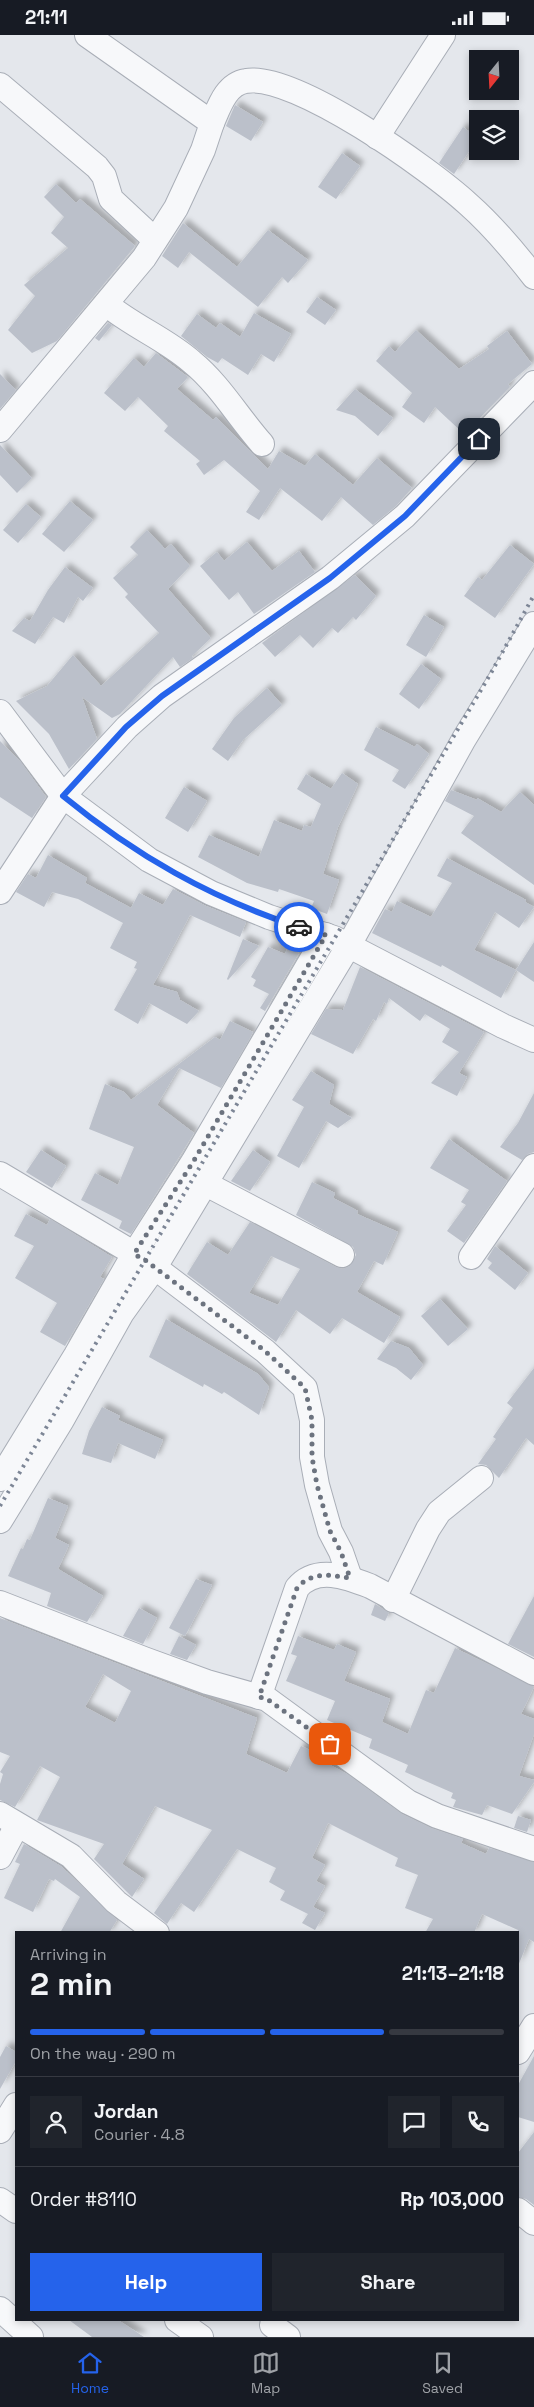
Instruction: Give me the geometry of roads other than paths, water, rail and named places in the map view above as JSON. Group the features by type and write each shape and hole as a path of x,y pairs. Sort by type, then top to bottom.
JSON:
{"street":[{"path":"377,137 443,35"},
{"path":"99,38 212,123"},
{"path":"0,430 106,304 155,240 176,208 203,150 212,123 226,92 245,81 280,85 307,96 377,137 467,202 502,236 534,277"},
{"path":"0,85 97,167 104,176 110,199 155,240"},
{"path":"106,304 125,319 176,349 194,363 212,380 262,444"},
{"path":"0,892 63,796 126,727 162,696 330,578 405,516 534,383"},
{"path":"0,1521 62,1420 122,1313 155,1267 349,945 464,739 534,624"},
{"path":"0,712 63,796 149,860 212,893 269,917 326,935 349,945 503,1026 534,1040"},
{"path":"0,1479 76,1355 134,1254 193,1162 326,935"},
{"path":"471,1257 534,1167"},
{"path":"0,1173 155,1267 265,1351 305,1388 312,1420 312,1457 317,1485 330,1531 341,1552 350,1578"},
{"path":"206,1183 342,1255"},
{"path":"393,1600 428,1529 439,1512 481,1477"},
{"path":"259,1697 297,1588 302,1582 312,1577 326,1575 350,1578 534,1673"},
{"path":"0,1603 144,1659 267,1699 408,1803 437,1816 534,1849"},
{"path":"0,1857 8,1819 71,1855 116,1902 154,1931"},
{"path":"519,2050 534,2026"},
{"path":"0,2131 15,2107"},
{"path":"0,2200 15,2210"},
{"path":"519,2211 534,2223"},
{"path":"0,2309 31,2337"},
{"path":"178,2321 201,2337"}],"railway":[{"path":"0,1506 491,673 534,595"}]}
